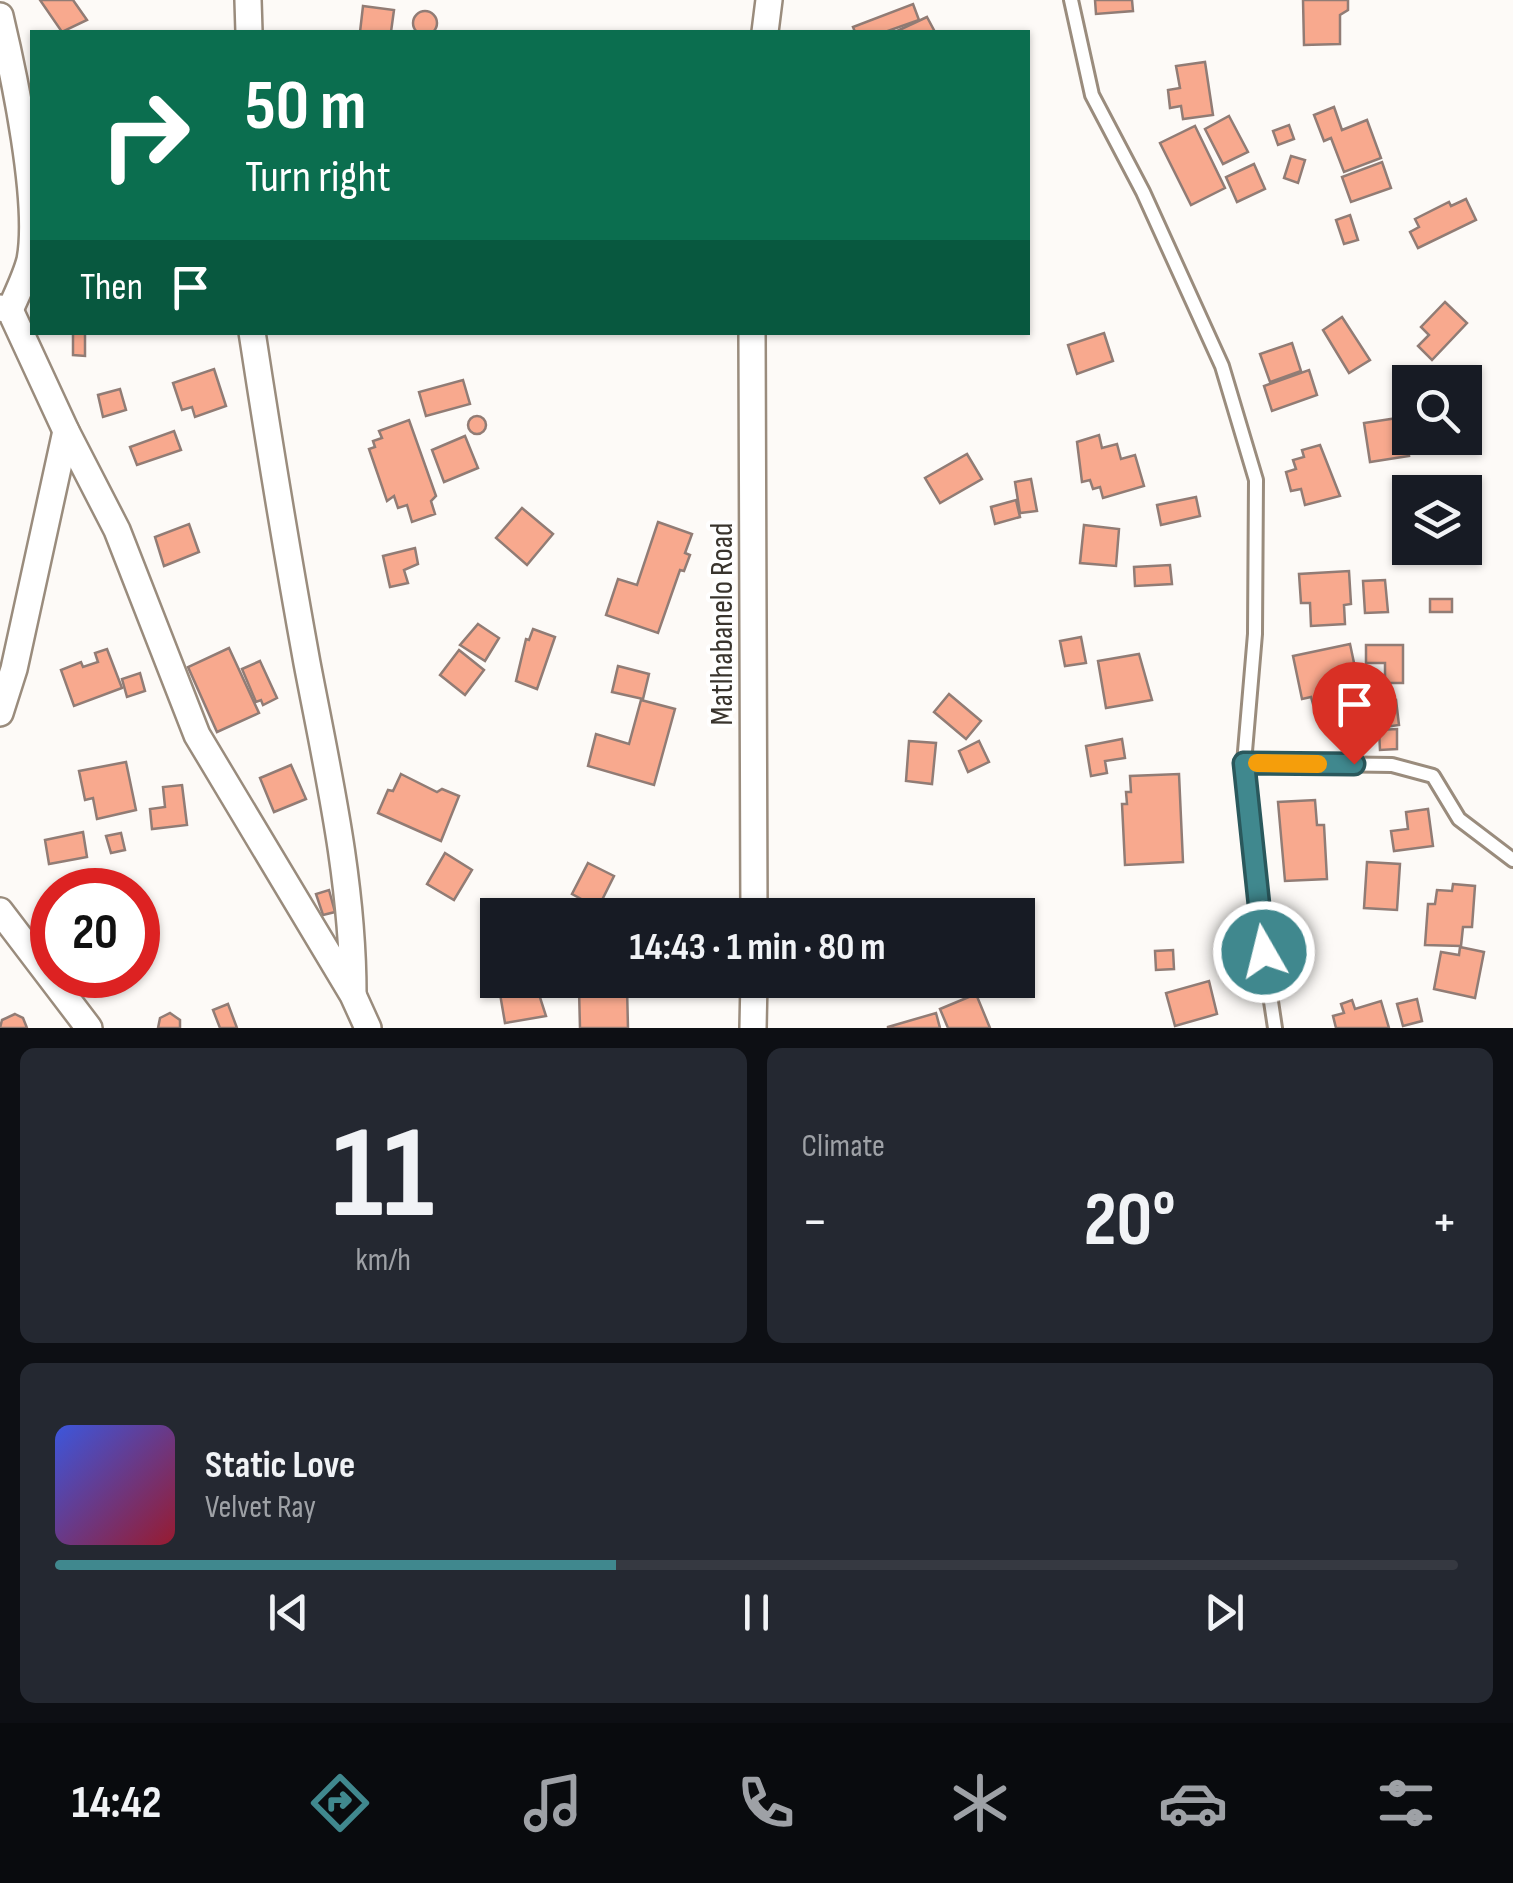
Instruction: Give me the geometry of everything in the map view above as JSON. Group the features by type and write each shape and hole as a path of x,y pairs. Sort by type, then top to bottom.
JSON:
{"street":[{"path":"248,0 249,30"},
{"path":"765,30 769,0"},
{"path":"0,16 14,76 30,201"},
{"path":"30,260 5,309 116,530 197,734 353,995 368,1028"},
{"path":"252,335 279,513 346,864 353,995"},
{"name":"Matlhabanelo Road","path":"752,335 754,898"},
{"path":"0,713 14,669 66,431"},
{"path":"0,911 90,1028"},
{"path":"753,1028 754,998"}],"lane":[{"path":"1071,0 1092,95 1143,192 1222,366 1256,480 1255,634 1244,763 1258,914 1275,1028"},
{"path":"1244,763 1392,765 1433,776 1459,819 1513,860"}],"building":[{"path":"40,0 73,0 87,20 61,30"},
{"path":"1095,0 1132,0 1133,11 1096,14"},
{"path":"1303,0 1348,0 1348,10 1340,15 1340,44 1304,45"},
{"path":"913,4 919,20 891,30 853,27"},
{"path":"363,6 394,10 391,30 360,30"},
{"path":"420,12 430,12 436,18 434,30 414,28 414,18"},
{"path":"927,17 934,30 899,30"},
{"path":"1205,62 1213,115 1183,119 1181,106 1170,108 1168,90 1180,88 1176,66"},
{"path":"1334,107 1342,130 1367,120 1381,158 1344,172 1331,138 1324,141 1314,115"},
{"path":"1229,116 1248,152 1223,164 1205,129"},
{"path":"1289,125 1294,139 1278,145 1273,131"},
{"path":"1195,126 1225,188 1191,205 1160,143"},
{"path":"1291,156 1305,160 1298,183 1284,178"},
{"path":"1382,162 1391,188 1351,202 1342,177"},
{"path":"1254,164 1265,189 1237,202 1226,177"},
{"path":"1466,199 1476,220 1418,248 1410,232 1419,227 1415,219 1449,202 1451,206"},
{"path":"1350,215 1358,240 1344,244 1336,220"},
{"path":"1445,302 1467,323 1432,360 1418,346 1429,335 1421,327"},
{"path":"1342,317 1370,360 1349,373 1323,330"},
{"path":"1104,333 1113,361 1077,374 1068,345"},
{"path":"73,335 85,335 85,356 73,355"},
{"path":"1292,343 1301,371 1270,382 1260,354"},
{"path":"214,369 226,406 195,417 192,407 182,410 173,383"},
{"path":"1309,370 1317,395 1272,411 1264,386"},
{"path":"463,380 470,404 426,416 419,392"},
{"path":"120,389 126,410 103,417 98,395"},
{"path":"477,416 484,418 484,432 477,434 470,432 468,425 470,418"},
{"path":"1392,419 1392,455 1409,456 1370,462 1364,423"},
{"path":"409,420 436,496 431,501 435,514 412,522 407,505 398,508 394,496 387,501 369,449 375,447 373,441 382,438 379,431"},
{"path":"174,431 181,450 137,465 130,447"},
{"path":"1099,435 1102,448 1117,444 1121,459 1135,455 1144,486 1103,498 1100,487 1093,489 1090,480 1082,482 1077,442"},
{"path":"465,436 478,468 444,482 432,450"},
{"path":"1320,445 1340,496 1305,505 1301,489 1291,491 1286,472 1296,469 1293,460 1304,457 1302,450"},
{"path":"967,454 982,479 940,503 925,478"},
{"path":"1031,479 1037,511 1020,513 1015,482"},
{"path":"1196,497 1200,516 1161,525 1157,505"},
{"path":"1016,500 1020,517 995,524 991,507"},
{"path":"522,508 553,534 527,565 496,538"},
{"path":"658,522 692,534 685,553 690,555 684,571 680,570 658,633 606,615 618,579 637,585"},
{"path":"189,524 199,552 164,566 155,537"},
{"path":"1084,525 1119,529 1116,566 1080,563"},
{"path":"415,548 418,564 404,570 408,583 390,587 383,556"},
{"path":"1170,565 1172,584 1135,586 1134,567"},
{"path":"1349,571 1351,604 1344,605 1345,624 1311,626 1310,603 1301,603 1299,574"},
{"path":"1385,580 1388,612 1365,613 1363,581"},
{"path":"1430,599 1452,599 1452,612 1430,612"},
{"path":"478,624 499,638 485,661 460,645"},
{"path":"533,629 555,637 537,689 516,681 526,639 529,640"},
{"path":"1081,637 1086,663 1065,666 1060,641"},
{"path":"1350,644 1360,691 1313,704 1311,697 1302,699 1293,656"},
{"path":"1366,645 1403,645 1403,683 1385,683 1385,663 1366,663"},
{"path":"229,648 259,713 217,732 188,667"},
{"path":"107,649 122,688 74,706 61,670 81,662 83,667 98,662 95,653"},
{"path":"459,650 484,670 465,695 440,675"},
{"path":"1139,654 1152,700 1106,708 1098,661"},
{"path":"260,661 277,698 263,705 261,700 256,702 242,669"},
{"path":"618,666 649,674 643,699 612,692"},
{"path":"140,673 145,691 127,697 122,679"},
{"path":"1361,690 1372,690 1375,731 1344,733 1342,699 1361,695"},
{"path":"949,694 981,721 966,739 934,712"},
{"path":"641,700 675,709 654,785 588,766 596,734 629,744"},
{"path":"1396,700 1399,725 1385,727 1382,702"},
{"path":"1397,729 1397,749 1380,750 1379,730"},
{"path":"1122,739 1125,758 1105,761 1107,773 1091,776 1086,746"},
{"path":"909,741 936,743 932,784 906,781"},
{"path":"979,741 989,762 968,772 959,751"},
{"path":"126,762 136,810 97,819 93,798 85,800 79,771"},
{"path":"291,765 306,799 274,812 260,778"},
{"path":"401,774 437,792 442,789 459,796 441,841 378,813 388,790 393,791"},
{"path":"1179,774 1183,862 1125,865 1122,804 1127,804 1126,792 1131,792 1130,776"},
{"path":"182,785 187,825 152,829 150,809 165,807 163,787"},
{"path":"1315,800 1317,825 1324,825 1327,879 1285,881 1278,802"},
{"path":"1428,809 1433,846 1394,851 1391,831 1408,829 1406,812"},
{"path":"83,832 87,857 49,864 45,840"},
{"path":"121,833 125,850 111,853 106,836"},
{"path":"445,853 472,870 454,900 427,884"},
{"path":"1367,862 1400,864 1397,910 1364,908"},
{"path":"588,863 614,876 603,898 579,898 572,894"},
{"path":"1453,884 1475,886 1472,927 1463,927 1461,946 1425,945 1428,904 1435,904 1437,890 1452,891"},
{"path":"329,890 335,912 323,915 316,894"},
{"path":"1460,947 1484,952 1475,998 1434,989 1441,952 1459,955"},
{"path":"1173,950 1174,969 1156,970 1155,951"},
{"path":"1209,981 1217,1014 1175,1026 1166,993"},
{"path":"501,998 540,998 546,1016 505,1023"},
{"path":"579,998 627,998 628,1028 580,1028"},
{"path":"966,998 978,998 990,1028 948,1028 940,1009"},
{"path":"1417,999 1422,1021 1403,1026 1397,1004"},
{"path":"1352,1000 1355,1009 1381,1001 1389,1028 1336,1028 1333,1016 1344,1013 1341,1004"},
{"path":"228,1004 237,1028 220,1028 213,1010"},
{"path":"170,1013 180,1020 180,1028 158,1028 160,1018"},
{"path":"936,1013 940,1028 888,1028 888,1027"},
{"path":"15,1014 23,1018 27,1028 0,1028 2,1020"}],"slow traffic":[{"path":"1257,763 1318,764"}],"route":[{"path":"1264,952 1244,763 1354,764"}]}
